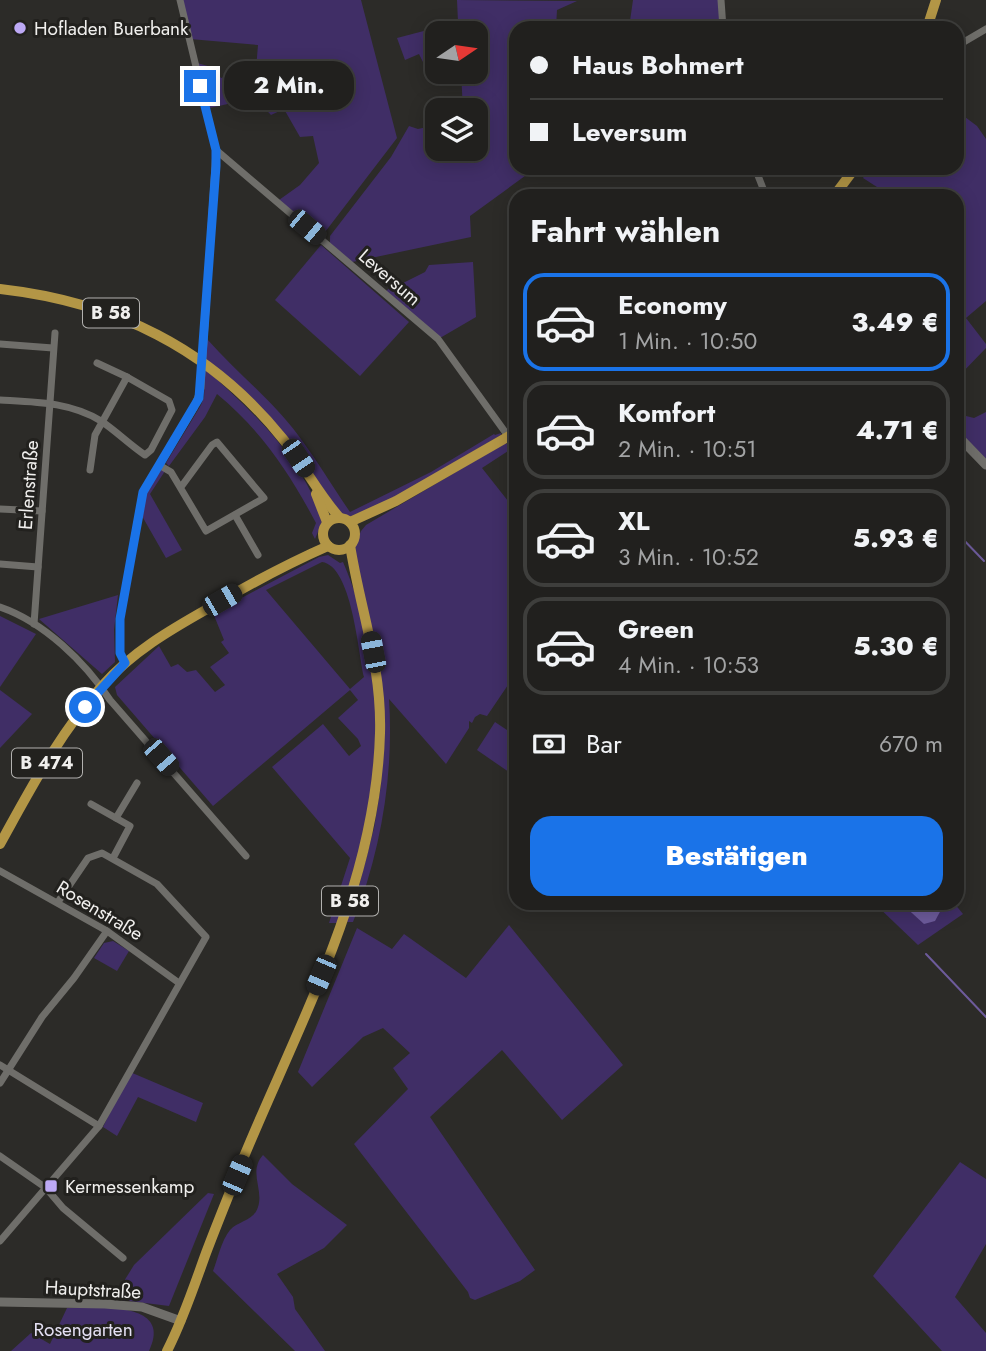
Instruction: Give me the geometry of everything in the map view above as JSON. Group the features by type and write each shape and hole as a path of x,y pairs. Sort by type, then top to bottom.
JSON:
{"main road":[{"path":"929,21 936,0"},
{"name":"B 58","path":"0,289 54,296 96,308 150,330 210,367 246,398 284,440 348,524"},
{"path":"348,524 351,545 333,548 323,535 327,522 348,524 396,501 509,436"},
{"name":"B 58","path":"307,472 327,522"},
{"name":"B 474","path":"0,844 4,826 63,738 101,687 125,663 168,632 291,562 323,535"},
{"name":"B 58","path":"167,1351 349,903 373,812 380,730 373,652 351,545"},
{"name":"B 58","path":"333,548 362,595"},
{"name":"B 474","path":"291,562 333,548"}],"street":[{"path":"125,663 120,653 120,619 143,492 194,408 201,388 216,150 180,0"},
{"path":"721,0 722,21"},
{"path":"964,42 986,29"},
{"name":"Leversum","path":"216,150 438,339 509,430"},
{"path":"216,166 229,162"},
{"name":"Erlenstraße","path":"34,624 55,333"},
{"path":"0,344 53,348"},
{"path":"0,400 49,402 71,408 101,421 145,455 151,450 172,410 172,405 127,377 97,363"},
{"path":"90,470 95,435 127,377"},
{"path":"159,465 171,472 206,531 264,498 217,442 212,444 181,487"},
{"path":"964,442 986,465"},
{"path":"0,509 42,512"},
{"path":"235,515 258,555"},
{"path":"0,564 38,567"},
{"path":"0,607 34,624 93,675 110,700 246,856"},
{"path":"116,818 136,783"},
{"path":"91,804 130,826 113,858"},
{"path":"0,1241 99,1126 206,937 157,884 102,853 91,856 58,902"},
{"name":"Rosenstraße","path":"0,872 107,931 148,958 179,983"},
{"path":"0,1083 42,1017 75,978 107,931"},
{"path":"0,1065 99,1126"},
{"path":"0,1156 46,1188 63,1208 123,1258"},
{"name":"Hauptstraße","path":"0,1303 142,1307 181,1321"}],"green space":[{"path":"182,0 361,0 397,138 322,236 279,200 300,185 319,163 313,136 300,137 284,109 271,115 255,98 205,109 194,62 211,67 221,78 256,69 258,45 190,39"},
{"path":"457,0 577,1 557,10 556,21 509,21 509,175 526,175 470,216 471,237 352,262 330,243 330,236 391,157 409,126 418,129 425,127 425,161 488,161 488,98 462,98 462,84 488,84 488,21 458,21"},
{"path":"633,0 720,0 722,21 630,21"},
{"path":"425,31 425,66 419,54 405,60 397,38"},
{"path":"964,116 977,126 986,139 986,301 966,318 986,344 986,348 964,371 964,189 880,189 863,178 865,175 964,175"},
{"path":"321,245 409,322 360,376 275,300"},
{"path":"473,262 476,317 440,338 386,291 400,280 403,283 425,272 429,265"},
{"path":"207,339 288,422 350,512 431,472 494,434 501,435 400,495 350,517 342,514 313,475 206,359"},
{"path":"205,369 258,419 302,476 323,520 315,539 312,533 316,523 285,470 247,422 217,394 205,417 169,466 166,463 201,405"},
{"path":"986,412 986,459 964,436 964,413 974,418"},
{"path":"505,443 509,445 509,450 482,468 509,502 509,683 487,716 480,714 472,723 469,721 469,728 446,764 389,699 387,784 378,840 353,922 346,922 359,886 374,828 381,785 384,729 354,548 366,525"},
{"path":"162,469 165,471 150,494 182,550 166,558 142,516 149,486"},
{"path":"328,555 340,563 343,562 355,593 370,658 376,726 372,793 366,825 338,923 329,923 350,858 272,767 323,724 349,756 361,746 358,739 338,718 358,700 350,690 213,806 117,695 115,687 159,646 171,667 178,664 187,672 196,670 215,692 225,685 210,667 229,653 221,642 224,640 213,613 319,557","holes":["322,562 332,567 347,594 364,677 350,689 266,590"]},
{"path":"118,595 114,630 115,662 102,674 39,619"},
{"path":"0,616 36,634 0,687"},
{"path":"0,690 32,714 0,748"},
{"path":"495,722 509,731 509,772 477,750"},
{"path":"881,910 960,910 963,914 918,945"},
{"path":"509,925 623,1065 562,1120 502,1050 430,1117 535,1270 520,1281 475,1300 470,1298 354,1144 408,1089 393,1068 410,1053 383,1028 363,1037 312,1087 298,1072 357,928 392,949 404,934 466,978"},
{"path":"113,941 129,951 117,971 94,958 104,943"},
{"path":"130,1072 203,1103 196,1122 138,1097 117,1136 103,1127"},
{"path":"263,1155 292,1184 347,1225 324,1248 277,1274 293,1297 295,1309 325,1351 295,1351 213,1271 227,1234 256,1212 259,1194 256,1174"},
{"path":"960,1162 986,1179 986,1244 955,1297 986,1333 986,1351 942,1351 873,1276"},
{"path":"208,1193 214,1194 169,1306 113,1299 134,1265"},
{"name":"Rosengarten","path":"67,1308 112,1308 142,1315 151,1323 154,1335 149,1351 11,1351 31,1333 50,1344"}],"shaded area":[{"path":"909,910 941,910 935,921 924,924"}],"waterway":[{"path":"964,540 984,561"},
{"path":"926,954 986,1017"}],"place":[{"name":"Hofladen Buerbank","path":"20,28"},
{"name":"Kermessenkamp","path":"51,1186"}],"route":[{"path":"85,707 125,663 120,653 120,619 143,492 194,408 201,388 216,150 200,86"}]}
